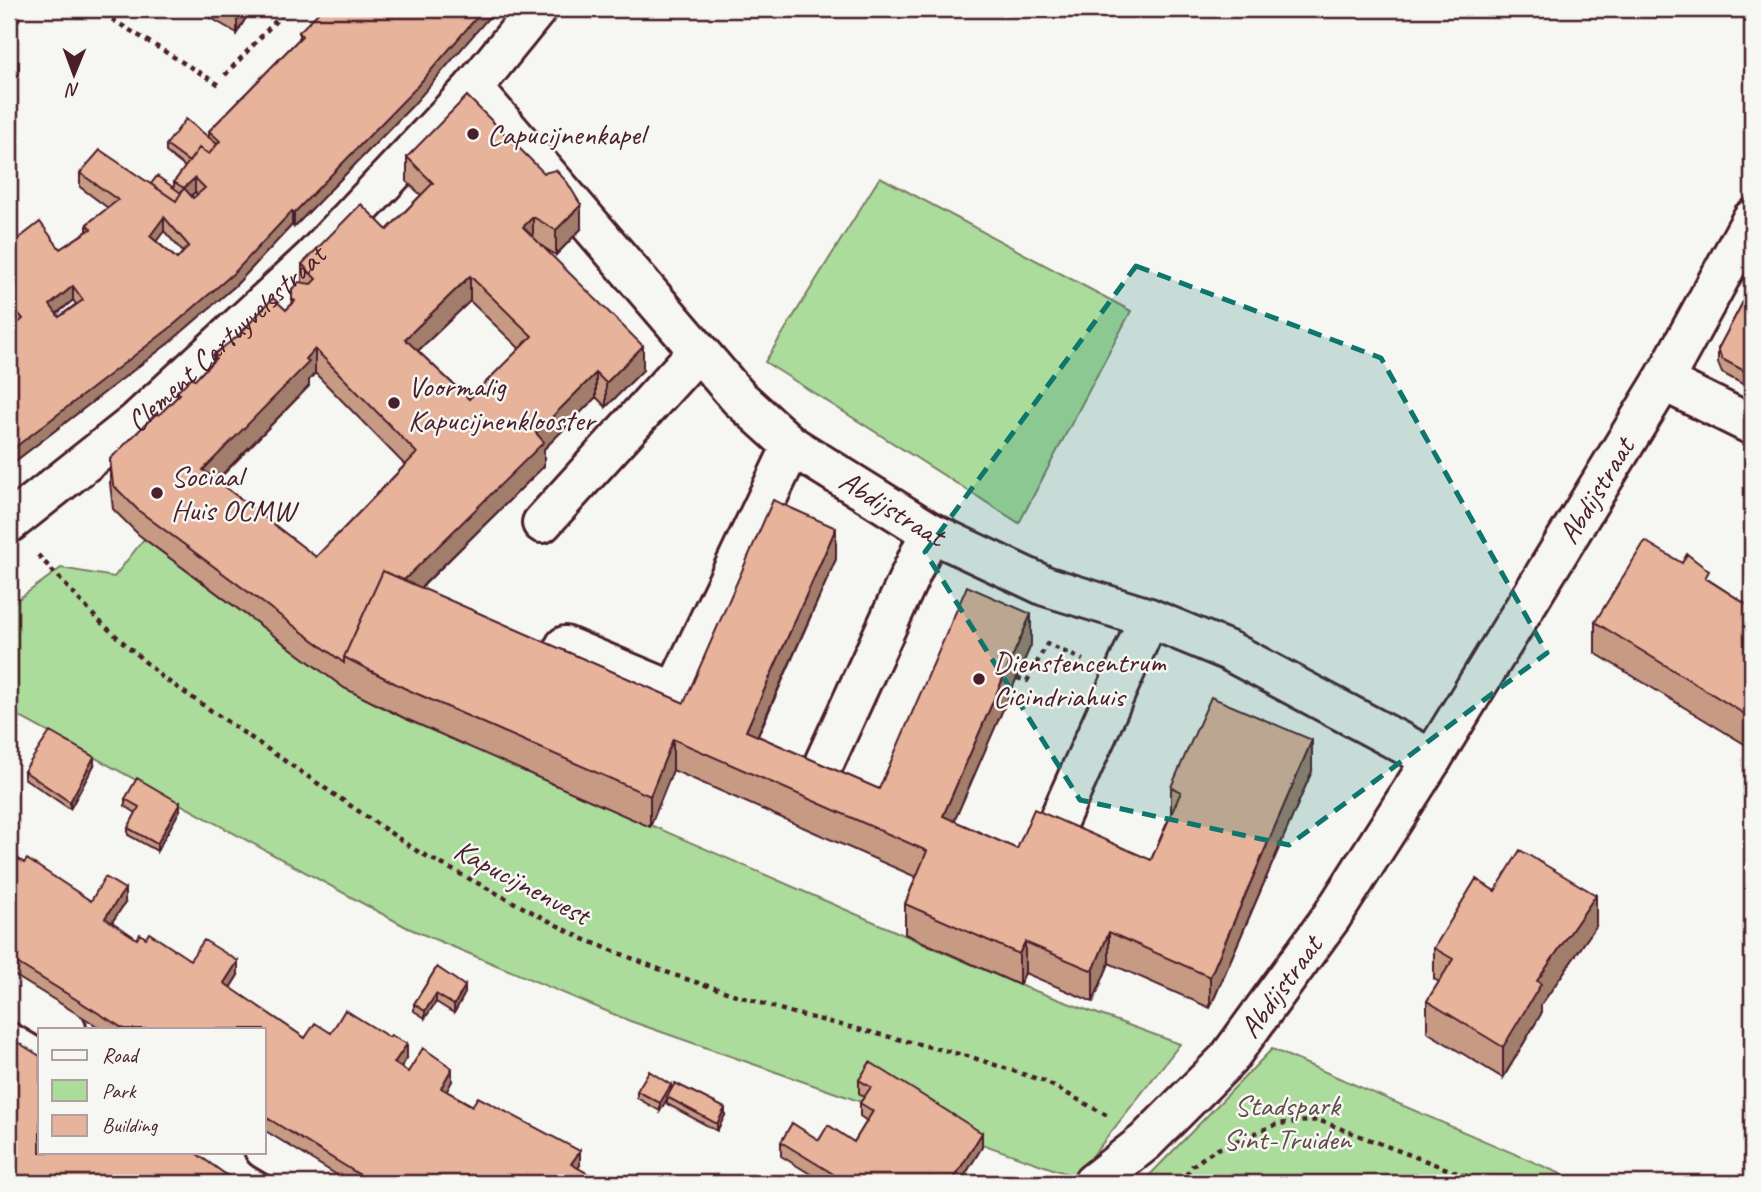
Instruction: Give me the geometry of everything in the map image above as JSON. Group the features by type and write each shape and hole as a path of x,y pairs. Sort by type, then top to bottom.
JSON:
{"street":[{"name":"Clement Cartuyvelsstraat","path":"9,523 135,423 312,259 473,88 537,9"},
{"name":"Abdijstraat","path":"473,88 739,398 792,446 930,533 1045,586 1149,618 1229,651 1432,759"},
{"name":"Abdijstraat","path":"1093,1183 1145,1142 1228,1059 1332,916 1432,759 1663,381 1752,219"},
{"path":"542,523 698,351"},
{"path":"1663,381 1752,425"},
{"path":"565,646 675,692 792,446"},
{"path":"825,761 930,533"},
{"path":"1059,819 1149,618"},
{"path":"9,995 64,1028"},
{"path":"266,1150 321,1183"}],"path":[{"path":"9,50 21,9"},
{"path":"95,9 223,87"},
{"path":"225,75 287,9"},
{"name":"Kapucijnenvest","path":"9,523 96,618 162,677 417,850 580,938 674,975 789,1012 971,1057 1044,1081 1107,1115"},
{"path":"1017,678 1027,681 1047,644 1123,676"},
{"path":"1181,1183 1192,1166 1213,1150 1277,1124 1318,1119 1484,1183"}],"highlighted area":[{"path":"1136,266 1381,358 1547,653 1289,845 1080,800 925,552"}],"green space":[{"path":"880,177 1131,311 1019,523 765,362"},
{"path":"144,539 344,688 404,718 1019,985 1180,1044 1076,1177 630,1021 408,928 9,711 9,606 61,568 114,577"},
{"name":"Stadspark Sint-Truiden","path":"1272,1049 1582,1183 1142,1183"}],"building":[{"path":"219,9 243,9 237,19"},
{"path":"322,9 484,9 414,90 294,213 292,211 235,272 170,328 9,452 9,331 23,319 9,302 9,246 40,222 60,249 91,229 87,224 118,200 80,173 100,150 176,201 184,188 174,182 199,148 209,154 220,141 209,131 302,36 299,32","holes":["195,178 205,188 193,198 184,188","164,217 189,246 177,259 150,236","73,286 83,300 59,317 50,305"]},
{"path":"9,56 19,63 9,78"},
{"name":"Voormalig Kapucijnenklooster","path":"467,96 544,173 556,170 567,182 581,205 556,230 533,217 523,227 643,346 606,383 596,373 536,433 544,442 404,580 383,571 344,657 344,663 139,511 113,485 110,459 180,394 177,392 192,377 195,380 216,358 213,355 238,336 273,298 286,310 295,301 292,299 292,289 299,282 311,284 316,279 302,264 361,204 387,230 433,183 407,157","holes":["470,276 532,336 469,399 405,339","315,349 417,453 316,557 203,470 309,362 306,359"]},
{"path":"186,119 217,144 209,154 199,148 189,162 166,145"},
{"path":"157,176 181,193 176,201 151,184"},
{"path":"1752,285 1752,375 1722,359 1718,349"},
{"path":"773,500 836,528 746,731 879,789 967,586 1031,614 943,816 1017,849 1034,809 1151,860 1181,792 1171,787 1211,697 1312,740 1210,977 1109,932 1093,971 1025,942 1019,954 905,904 927,851 673,739 650,796 404,688 344,657 383,571 684,703"},
{"path":"1645,541 1682,563 1687,554 1709,571 1705,578 1752,608 1751,718 1595,622"},
{"path":"50,732 94,757 70,802 24,771"},
{"path":"137,778 180,803 157,844 128,828 139,807 125,799"},
{"path":"1520,850 1596,895 1537,981 1541,984 1503,1047 1427,1001 1453,959 1434,948 1476,879 1495,891"},
{"path":"9,852 24,863 27,859 91,901 105,877 125,889 105,918 137,939 140,934 146,938 149,933 190,960 204,940 238,961 224,983 305,1038 315,1023 331,1033 345,1010 389,1037 391,1035 407,1044 394,1063 408,1072 423,1048 452,1068 441,1088 472,1106 478,1097 580,1151 571,1164 604,1183 373,1183 266,1117 266,1028 122,1028 9,958"},
{"path":"437,967 465,986 454,1005 436,994 425,1011 414,1004"},
{"path":"9,1037 38,1055 38,1154 197,1154 238,1183 9,1183 12,1177 9,1175"},
{"path":"870,1062 982,1133 951,1183 848,1183 781,1142 792,1123 819,1140 828,1125 854,1142 873,1111 860,1103 871,1087 859,1080"},
{"path":"649,1071 671,1085 660,1103 637,1091"},
{"path":"675,1083 725,1108 717,1124 667,1097"}],"place":[{"name":"Capucijnenkapel","path":"473,134"},
{"name":"Voormalig Kapucijnenklooster","path":"394,403"},
{"name":"Sociaal Huis OCMW","path":"157,493"},
{"name":"Dienstencentrum Cicindriahuis","path":"979,679"}]}
